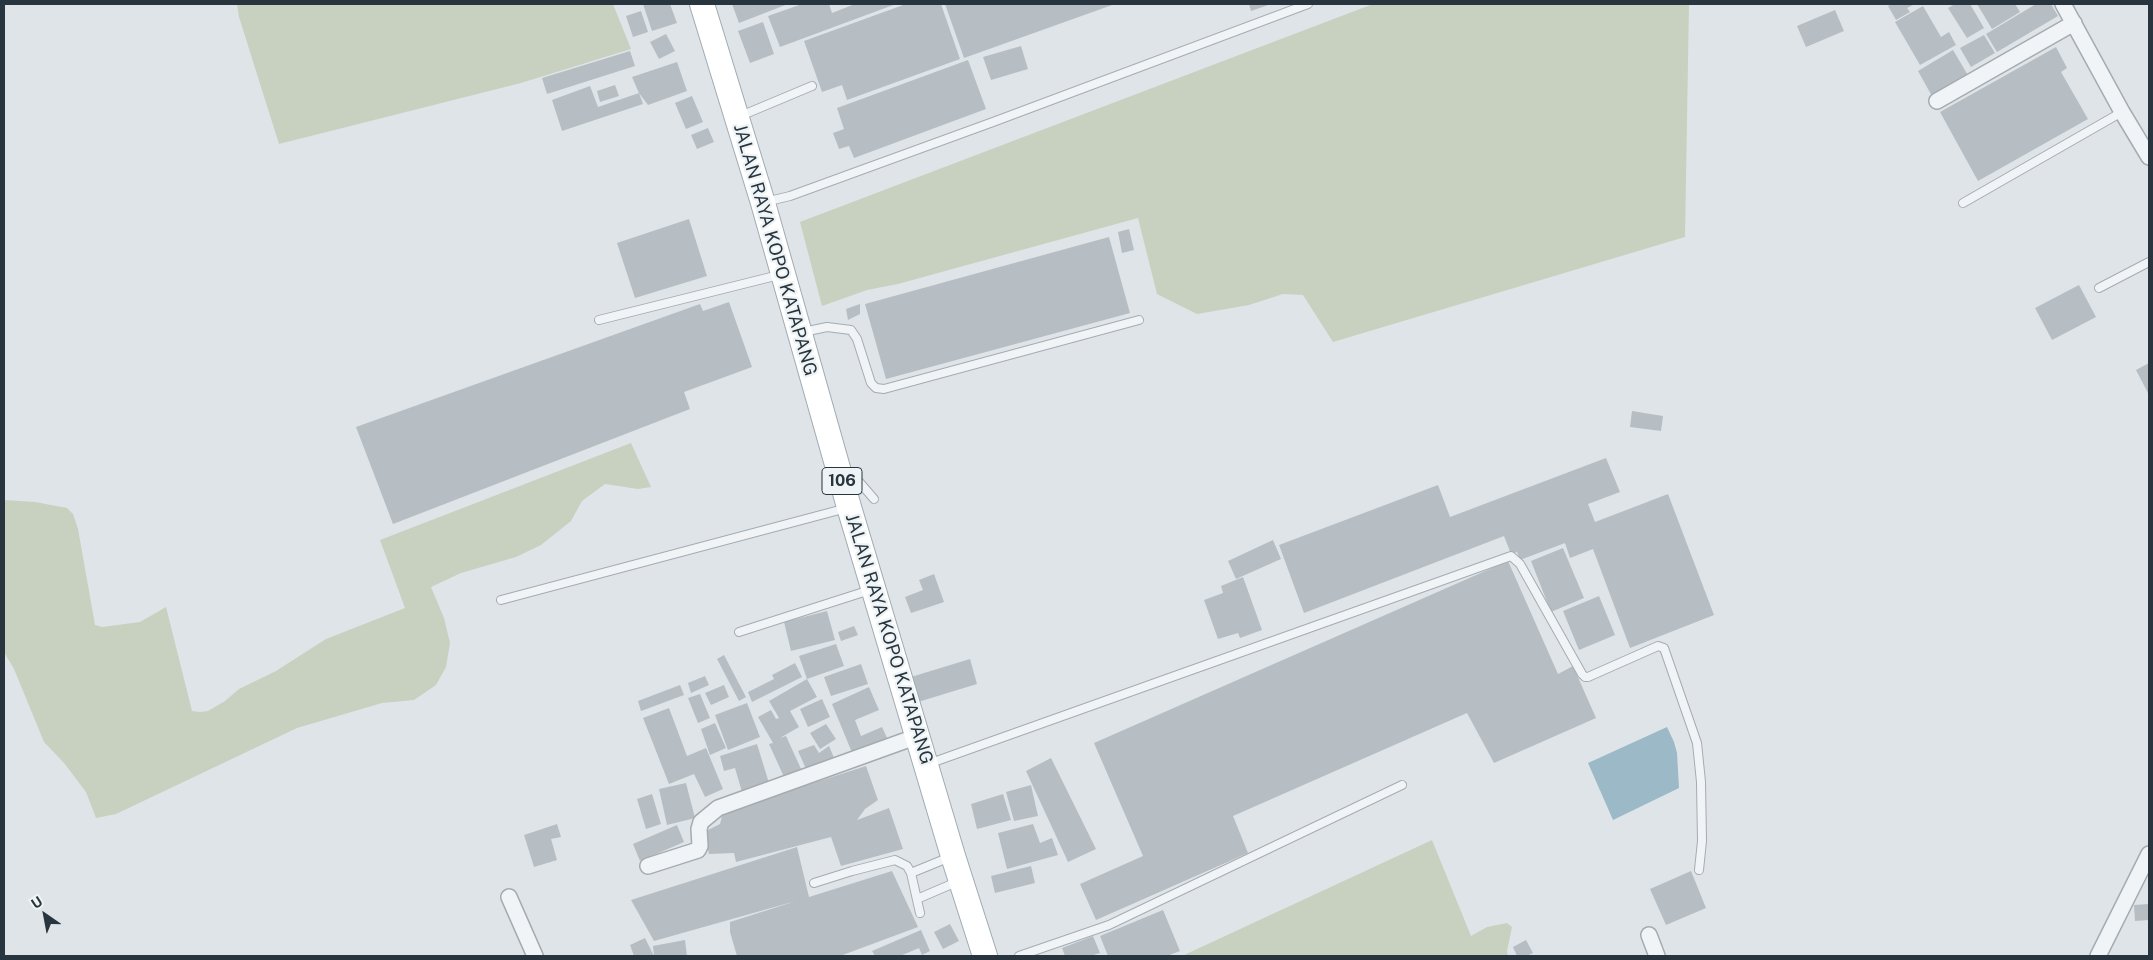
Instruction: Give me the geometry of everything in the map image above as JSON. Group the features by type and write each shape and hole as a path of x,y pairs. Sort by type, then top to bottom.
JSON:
{"main road":[{"name":"JALAN RAYA KOPO KATAPANG","path":"702,4 784,274 849,507 953,856 985,956"}],"street":[{"path":"2064,4 2122,112 2149,156"},
{"path":"1937,101 2074,22"},
{"path":"648,866 698,850 700,846 699,829 702,822 718,808 918,736"},
{"path":"2098,956 2149,854"},
{"path":"509,897 534,956"},
{"path":"1649,935 1658,956"}],"lane":[{"path":"763,203 790,196 993,122 1308,4"},
{"path":"736,118 812,86"},
{"path":"1963,203 2122,112"},
{"path":"2099,288 2149,262"},
{"path":"599,320 784,274"},
{"path":"799,332 827,327 851,330 857,339 871,383 876,388 884,389 1139,320"},
{"path":"838,469 855,477 874,499"},
{"path":"501,600 849,507"},
{"path":"926,764 1511,556 1520,564 1585,677 1658,646 1664,648 1697,743 1701,782 1702,841 1699,870"},
{"path":"740,632 874,588"},
{"path":"1019,956 1109,925 1402,785"},
{"path":"911,873 953,856"},
{"path":"814,883 895,860 907,866 911,873 920,914"},
{"path":"918,899 961,880"}],"green space":[{"path":"237,4 613,4 631,49 521,83 279,144 239,17"},
{"path":"1373,4 1689,4 1685,237 1333,342 1303,295 1283,294 1249,305 1197,314 1157,294 1138,218 898,284 867,290 822,306 800,222"},
{"path":"631,443 651,487 638,489 605,484 582,501 571,521 541,545 516,557 461,573 431,587 444,618 450,643 446,667 436,685 414,700 382,703 297,728 116,814 96,818 86,792 64,763 44,742 14,669 4,652 4,500 35,502 67,508 73,514 78,529 95,625 102,627 140,622 166,607 192,711 200,712 208,711 225,701 239,689 276,671 326,639 405,608 380,540"},
{"path":"1432,840 1471,936 1487,927 1507,923 1512,927 1507,951 1508,956 1182,956"}],"water":[{"path":"1667,727 1677,753 1679,788 1613,820 1588,763"}],"building":[{"path":"643,4 670,4 677,23 652,31"},
{"path":"732,4 788,4 739,23"},
{"path":"802,4 829,4 832,13 855,4 896,4 780,47 768,16"},
{"path":"906,4 941,4 960,59 847,100 842,85 822,92 804,41"},
{"path":"945,4 1115,4 964,58"},
{"path":"1249,4 1271,4 1251,11"},
{"path":"1892,4 1915,4 1907,8 1910,12 1896,20 1888,6"},
{"path":"1955,4 1970,4 1984,28 1967,38 1948,8"},
{"path":"1977,4 2015,4 2020,12 1992,29"},
{"path":"2036,4 2051,4 2058,16 1997,52 1986,34"},
{"path":"1923,6 1941,37 1949,32 1956,45 1920,65 1895,22"},
{"path":"1835,10 1844,31 1806,47 1797,26"},
{"path":"641,11 648,32 633,37 626,16"},
{"path":"763,22 774,54 750,63 738,31"},
{"path":"666,34 675,51 659,59 650,42"},
{"path":"1984,35 1995,53 1971,67 1960,48"},
{"path":"1021,46 1028,69 991,80 983,57"},
{"path":"2056,47 2067,68 2061,72 2088,119 1978,181 1940,112"},
{"path":"1953,50 1969,77 1933,98 1918,71"},
{"path":"630,51 635,66 547,94 542,78"},
{"path":"968,60 986,109 854,158 849,146 839,149 833,133 844,129 837,108"},
{"path":"677,62 687,91 648,105 639,93 632,77"},
{"path":"615,85 619,96 600,102 597,91"},
{"path":"590,86 598,107 639,93 643,104 562,131 552,100"},
{"path":"692,96 703,122 686,129 675,103"},
{"path":"708,128 714,142 697,149 691,135"},
{"path":"689,219 707,276 635,298 617,243"},
{"path":"1129,229 1134,250 1122,253 1118,232"},
{"path":"1109,237 1130,313 886,379 865,304"},
{"path":"2079,285 2096,317 2052,340 2035,308"},
{"path":"729,302 752,367 684,392 690,409 393,524 356,427 700,304 703,311"},
{"path":"860,304 860,314 848,320 846,309"},
{"path":"2149,363 2149,395 2136,370"},
{"path":"1632,411 1663,416 1661,431 1630,427"},
{"path":"1606,458 1620,492 1588,504 1595,522 1668,494 1714,615 1630,648 1593,549 1570,558 1565,543 1520,560 1517,552 1511,554 1504,536 1304,613 1279,545 1438,485 1450,517"},
{"path":"1273,540 1281,559 1236,579 1228,561"},
{"path":"1563,548 1584,598 1551,612 1531,561"},
{"path":"1508,561 1558,674 1573,666 1596,718 1494,763 1467,713 1233,816 1248,853 1096,920 1080,884 1143,856 1094,743"},
{"path":"934,574 944,602 911,613 905,597 923,590 919,580"},
{"path":"1243,577 1262,630 1240,638 1238,633 1218,639 1204,600 1223,593 1221,586"},
{"path":"1599,596 1615,635 1579,650 1563,611"},
{"path":"827,611 835,640 791,651 784,622"},
{"path":"854,626 858,635 841,641 838,632"},
{"path":"836,644 844,666 807,679 799,656"},
{"path":"724,655 746,697 739,701 717,659"},
{"path":"970,659 977,684 918,702 911,677"},
{"path":"795,663 802,677 752,702 748,692 774,679 772,675"},
{"path":"861,664 868,684 831,696 824,677"},
{"path":"705,676 709,685 691,693 688,683"},
{"path":"807,679 817,697 790,711 799,727 780,738 786,736 802,771 785,779 769,744 773,743 758,717 771,710 776,719 779,718 769,701"},
{"path":"680,685 684,695 641,711 638,701"},
{"path":"724,685 729,697 711,705 705,693"},
{"path":"869,687 879,710 855,720 861,736 882,727 888,740 853,755 832,704"},
{"path":"700,694 710,718 698,723 688,698"},
{"path":"822,699 830,717 808,727 800,709"},
{"path":"747,703 760,737 728,750 715,715"},
{"path":"669,708 687,756 706,748 723,789 705,797 694,774 669,784 643,718"},
{"path":"715,723 726,748 710,755 701,729"},
{"path":"826,724 836,739 820,749 810,733"},
{"path":"757,744 769,783 742,792 735,768 724,771 720,756"},
{"path":"814,745 819,753 829,746 835,760 807,771 798,751"},
{"path":"1051,758 1096,849 1068,862 1026,771"},
{"path":"866,766 878,800 865,809 857,820 889,808 903,849 841,866 831,837 736,862 734,853 709,854 704,832 720,824 723,812"},
{"path":"686,783 695,818 667,825 659,789"},
{"path":"1031,785 1038,816 1014,821 1006,792"},
{"path":"652,794 661,824 646,829 637,799"},
{"path":"1003,794 1011,820 977,829 971,804"},
{"path":"557,824 561,837 551,839 557,860 534,867 524,835"},
{"path":"1033,824 1040,843 1052,838 1058,855 1007,869 998,833"},
{"path":"677,825 684,842 640,861 633,844"},
{"path":"797,847 809,897 892,871 918,927 840,956 737,956 730,932 730,922 796,901 654,941 631,900"},
{"path":"1031,866 1035,883 995,893 991,876"},
{"path":"1691,871 1706,908 1666,925 1650,889"},
{"path":"2149,904 2149,920 2135,921 2134,905"},
{"path":"1163,910 1180,951 1167,956 1108,956 1100,936"},
{"path":"950,924 959,941 943,949 934,932"},
{"path":"921,930 930,951 922,955 919,948 900,956 875,956 872,951"},
{"path":"1093,936 1100,953 1090,956 1065,956 1062,948"},
{"path":"645,938 654,956 634,956 630,945"},
{"path":"685,940 687,956 654,956 653,946"},
{"path":"1526,940 1533,953 1527,956 1517,956 1513,947"}]}
